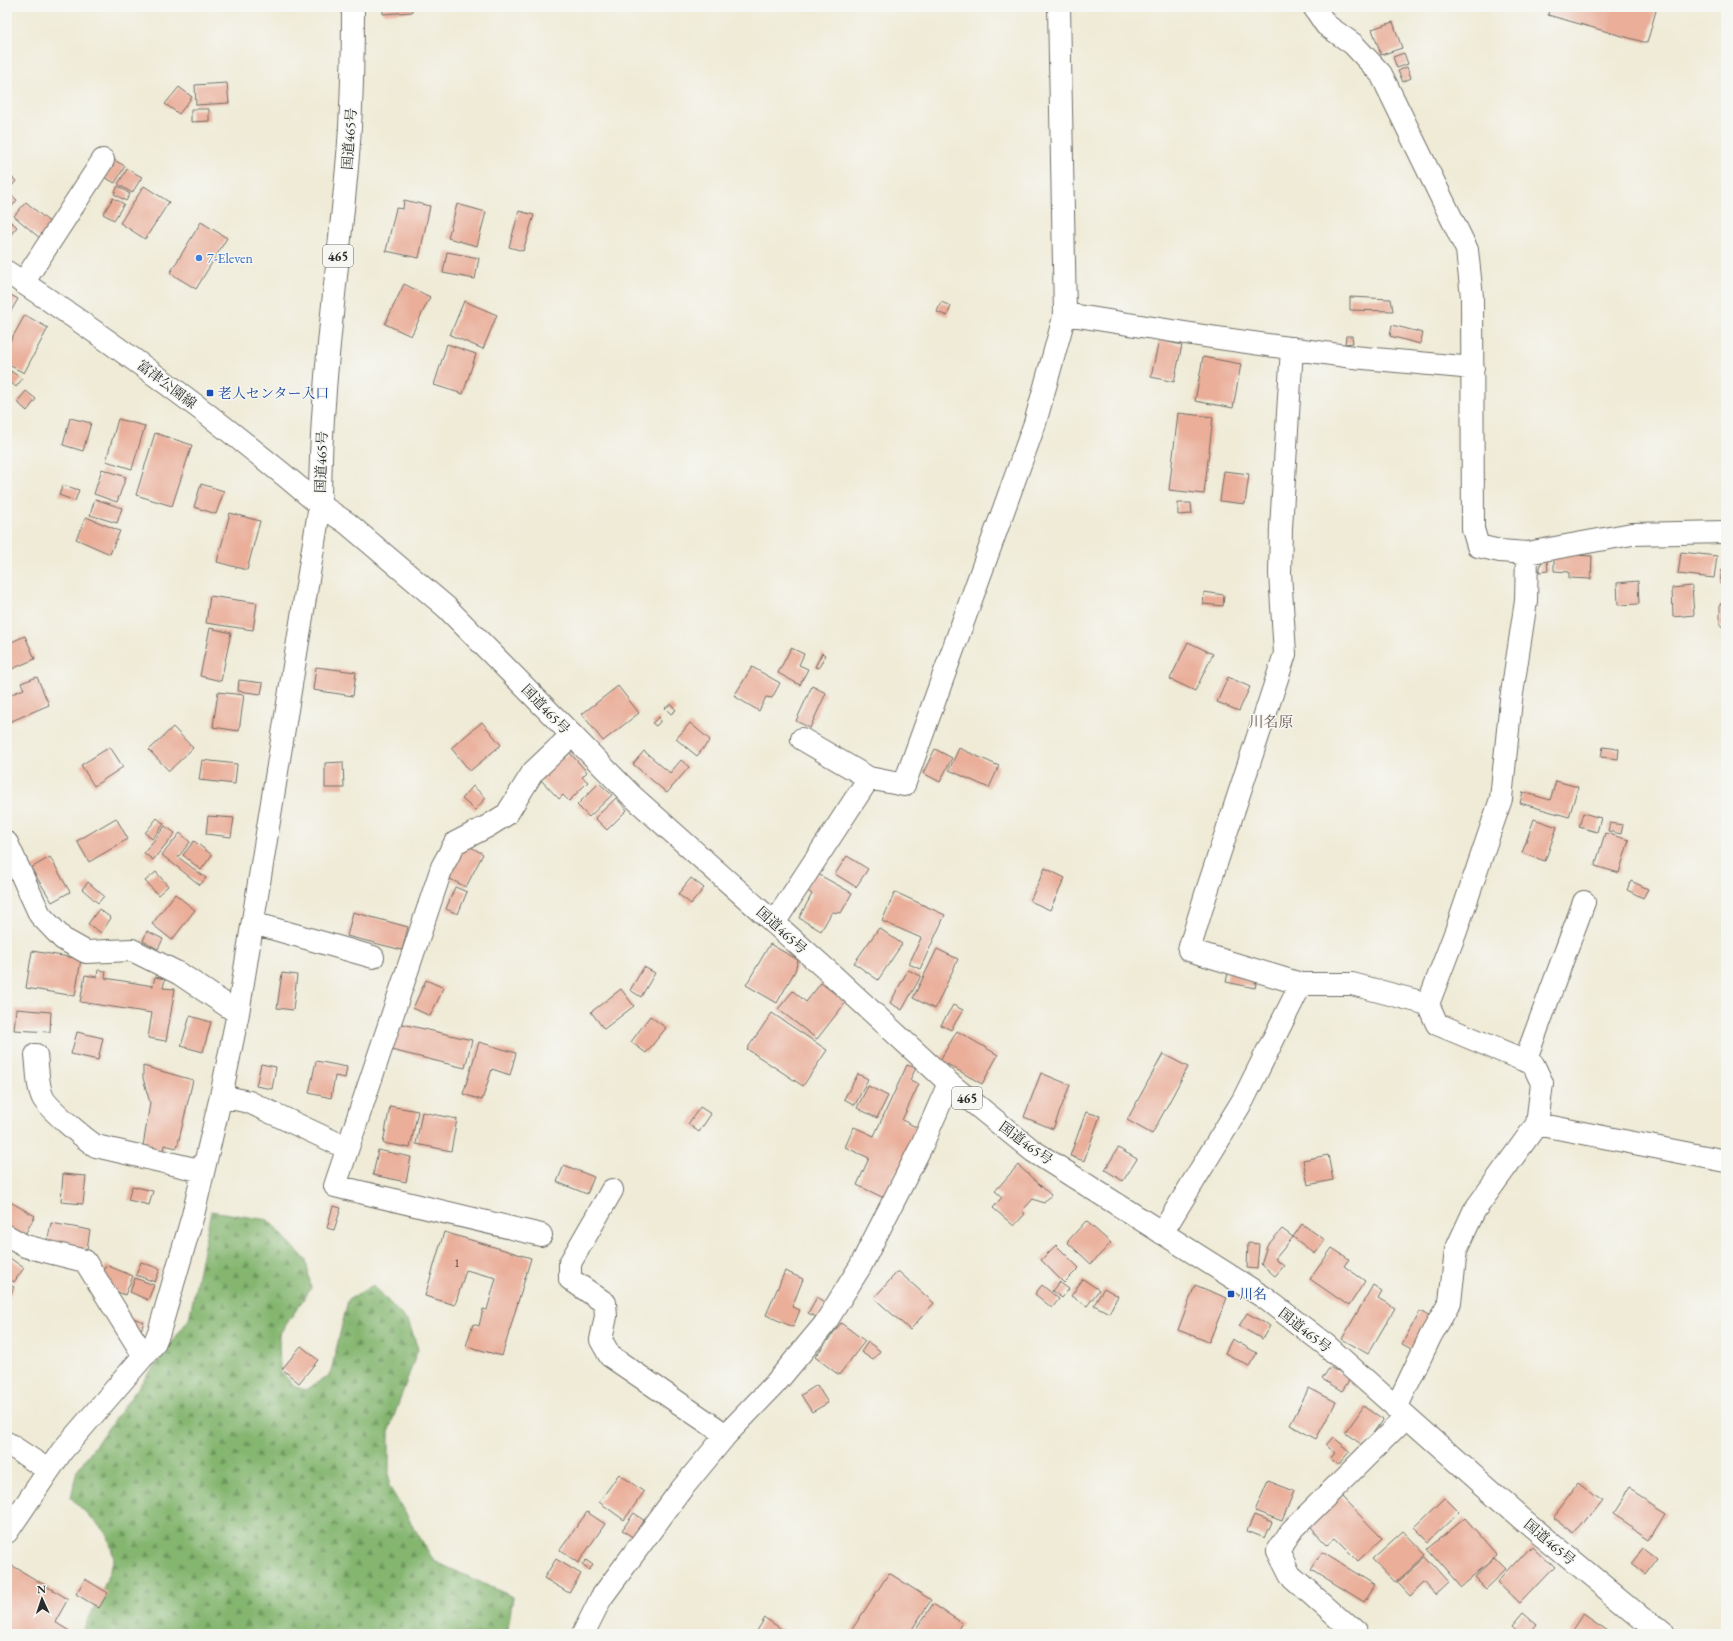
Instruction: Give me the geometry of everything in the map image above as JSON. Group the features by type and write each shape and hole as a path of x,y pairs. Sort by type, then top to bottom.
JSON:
{"main road":[{"name":"国道465号","path":"353,7 352,101 347,167 325,380 320,462 320,505 347,523 446,607 631,795 774,923 949,1084 1033,1151 1265,1298 1326,1344 1401,1413 1521,1518 1661,1634"},
{"path":"802,739 869,778 904,785 1035,423 1065,314 1059,7"},
{"path":"1314,7 1326,25 1353,44 1381,74 1467,250 1472,297 1473,529 1478,546 1500,552 1527,553 1632,534 1726,532"},
{"path":"15,278 103,160"},
{"name":"富津公園線","path":"15,278 95,330 251,447 320,505"},
{"path":"1065,314 1292,348 1353,356 1473,368"},
{"path":"1292,348 1281,528 1280,573 1285,654 1189,950 1301,984 1352,984 1428,1004"},
{"path":"7,1532 62,1450 154,1344 159,1332 193,1215 221,1096 238,1013 320,505"},
{"path":"1356,1634 1290,1575 1278,1551 1291,1531 1401,1413 1431,1335 1450,1302 1456,1250 1474,1211 1536,1124 1542,1083 1533,1064 1437,1024 1428,1004 1456,931 1501,799 1511,700 1526,602 1527,553"},
{"path":"541,1235 334,1186 442,867 455,843 488,826 506,814 533,772 572,736"},
{"path":"774,923 869,778"},
{"path":"7,843 40,915 62,939 86,952 132,950 180,974 238,1013"},
{"path":"1525,1061 1584,902"},
{"path":"253,924 373,957"},
{"path":"1162,1233 1243,1100 1301,984"},
{"path":"36,1055 40,1090 44,1100 87,1141 96,1146 203,1171"},
{"path":"583,1634 601,1598 680,1491 726,1435 774,1384 824,1325 852,1280 921,1147 949,1084"},
{"path":"221,1096 249,1102 347,1148"},
{"path":"1536,1124 1726,1161"},
{"path":"612,1190 570,1263 570,1279 605,1304 606,1316 601,1340 610,1356 726,1435"},
{"path":"7,1236 25,1246 86,1261 144,1356"},
{"path":"7,1443 48,1470"}],"green space":[{"path":"211,1211 268,1220 306,1260 311,1288 279,1335 280,1371 296,1387 305,1390 330,1375 348,1300 373,1285 409,1323 418,1349 389,1430 389,1486 434,1561 513,1597 507,1634 81,1634 102,1592 114,1559 108,1535 71,1498 77,1470 189,1319"}],"building":[{"path":"383,7 412,7 412,12 383,14"},
{"path":"1550,7 1657,7 1647,43 1548,15"},
{"path":"1393,22 1402,48 1381,55 1372,29"},
{"path":"1404,53 1408,64 1397,68 1393,57"},
{"path":"1407,67 1411,78 1403,82 1398,71"},
{"path":"227,83 229,103 196,105 195,85"},
{"path":"179,87 192,97 179,114 165,104"},
{"path":"191,109 209,109 209,121 191,122"},
{"path":"112,159 125,166 115,183 102,176"},
{"path":"127,169 142,177 132,193 118,184"},
{"path":"7,173 16,181 7,192"},
{"path":"118,186 130,194 126,201 114,194"},
{"path":"144,186 169,202 145,239 120,223"},
{"path":"11,195 17,200 7,213 7,199"},
{"path":"113,198 124,204 114,220 103,214"},
{"path":"404,200 430,206 419,258 386,251 396,208 403,209"},
{"path":"26,202 54,226 42,240 14,216"},
{"path":"457,204 486,212 477,246 448,238"},
{"path":"519,211 534,215 523,251 509,247"},
{"path":"7,219 17,227 7,239"},
{"path":"201,222 227,238 196,289 170,273"},
{"path":"447,252 479,258 475,279 443,273"},
{"path":"404,284 430,297 411,336 385,324"},
{"path":"7,293 18,299 7,318"},
{"path":"1350,297 1391,299 1393,311 1350,310"},
{"path":"464,301 497,315 483,349 450,335"},
{"path":"941,302 951,306 947,316 937,312"},
{"path":"25,315 48,328 24,373 7,364 7,344 8,345"},
{"path":"1392,325 1423,333 1420,344 1390,336"},
{"path":"1346,336 1352,336 1353,343 1345,344"},
{"path":"1159,340 1182,345 1174,382 1151,377"},
{"path":"447,344 476,354 463,394 434,385"},
{"path":"1203,357 1241,364 1233,408 1195,401"},
{"path":"11,371 22,379 16,387 7,379"},
{"path":"26,391 36,399 27,411 17,402"},
{"path":"1178,413 1213,417 1204,494 1169,490"},
{"path":"70,418 91,423 83,451 63,445"},
{"path":"118,419 145,426 132,469 106,461"},
{"path":"155,433 192,445 172,506 136,495"},
{"path":"102,469 126,477 117,502 94,494"},
{"path":"1224,471 1249,474 1245,504 1220,501"},
{"path":"201,484 224,491 216,514 194,507"},
{"path":"63,485 79,490 75,501 59,495"},
{"path":"95,499 122,508 117,523 90,515"},
{"path":"1178,503 1191,503 1192,514 1178,515"},
{"path":"230,513 260,521 247,570 217,562"},
{"path":"86,517 120,531 110,554 76,539"},
{"path":"1681,552 1717,556 1714,578 1678,574"},
{"path":"1554,554 1592,556 1591,579 1569,578 1569,572 1554,571"},
{"path":"1542,560 1547,560 1548,571 1539,572"},
{"path":"1722,570 1726,570 1726,585 1720,584"},
{"path":"1638,581 1639,604 1618,605 1617,583"},
{"path":"1692,586 1694,615 1673,617 1672,588"},
{"path":"1204,592 1224,595 1223,606 1203,604"},
{"path":"210,596 257,603 253,630 206,623"},
{"path":"1720,604 1726,604 1726,626 1720,626"},
{"path":"210,628 231,633 221,681 200,676"},
{"path":"25,636 35,659 12,669 7,657 7,644"},
{"path":"1188,642 1213,654 1195,691 1170,679"},
{"path":"791,648 804,654 799,665 808,669 800,685 778,673"},
{"path":"822,653 825,655 819,668 815,667"},
{"path":"316,667 356,672 353,696 313,690"},
{"path":"752,667 780,683 772,698 766,697 759,711 734,696"},
{"path":"37,677 49,705 7,723 7,696 24,689 21,683"},
{"path":"1228,677 1250,687 1239,711 1217,702"},
{"path":"239,680 263,683 261,694 238,691"},
{"path":"618,686 639,713 603,741 582,714"},
{"path":"812,686 826,693 810,728 796,721"},
{"path":"218,692 244,695 239,731 213,727"},
{"path":"671,704 676,710 671,714 665,708"},
{"path":"659,717 660,722 656,726 652,723"},
{"path":"482,722 501,745 470,771 451,748"},
{"path":"690,723 710,740 697,756 676,739"},
{"path":"173,727 193,748 169,771 149,750"},
{"path":"110,747 123,767 94,786 81,765"},
{"path":"1603,747 1619,749 1618,759 1601,757"},
{"path":"959,748 999,766 989,788 949,770"},
{"path":"935,749 952,758 940,782 923,773"},
{"path":"644,751 670,773 681,760 689,767 667,793 633,764"},
{"path":"570,753 587,772 582,777 588,782 569,801 563,795 559,799 539,778 562,756 565,758"},
{"path":"202,760 237,764 235,784 199,780"},
{"path":"343,762 344,788 325,788 325,763"},
{"path":"1556,781 1578,787 1569,817 1520,803 1523,792 1550,800"},
{"path":"599,783 612,795 589,817 577,805"},
{"path":"473,786 486,798 475,810 462,799"},
{"path":"616,798 627,810 607,830 595,818"},
{"path":"1583,813 1601,818 1597,832 1579,827"},
{"path":"208,816 234,818 231,837 206,834"},
{"path":"116,818 128,839 89,862 77,841"},
{"path":"157,818 164,824 152,839 145,833"},
{"path":"1534,819 1557,827 1545,861 1522,853"},
{"path":"1610,823 1623,825 1621,834 1608,831"},
{"path":"165,826 175,833 153,860 144,853"},
{"path":"180,833 190,842 178,857 206,878 200,885 162,855"},
{"path":"1605,833 1629,840 1619,873 1595,866"},
{"path":"194,841 212,855 201,870 183,855"},
{"path":"464,843 483,854 466,887 446,877"},
{"path":"847,856 868,869 856,887 835,874"},
{"path":"50,857 70,892 52,902 31,868"},
{"path":"1045,868 1065,878 1050,910 1030,901"},
{"path":"156,872 168,886 158,895 145,881"},
{"path":"814,872 852,893 841,913 832,912 821,931 799,918 812,894 805,889"},
{"path":"691,878 704,888 691,904 678,894"},
{"path":"1631,881 1648,889 1643,898 1627,890"},
{"path":"88,882 104,896 98,903 82,889"},
{"path":"455,887 467,892 458,914 446,909"},
{"path":"895,892 945,915 920,969 909,964 921,938 882,921"},
{"path":"175,894 195,910 172,940 152,924"},
{"path":"99,909 111,918 101,933 88,924"},
{"path":"353,912 408,927 402,950 347,936"},
{"path":"879,928 902,944 878,980 854,963"},
{"path":"147,931 163,939 158,949 143,941"},
{"path":"770,944 798,960 795,971 777,1003 746,985"},
{"path":"937,949 958,959 935,1009 913,998"},
{"path":"32,951 81,959 75,996 26,988"},
{"path":"644,967 655,973 641,997 630,990"},
{"path":"1229,969 1258,975 1255,988 1226,982"},
{"path":"98,970 106,971 105,978 153,986 155,977 165,979 163,988 175,989 166,1041 148,1038 152,1013 80,1002 85,975 97,977"},
{"path":"908,970 921,976 902,1010 890,1003"},
{"path":"282,973 297,975 293,1010 277,1008"},
{"path":"426,980 444,988 430,1016 413,1008"},
{"path":"821,983 846,1002 817,1039 778,1009 793,991 806,1002"},
{"path":"621,989 634,1006 604,1029 591,1012"},
{"path":"953,1005 963,1010 951,1030 941,1025"},
{"path":"16,1009 51,1012 50,1032 14,1030"},
{"path":"772,1013 827,1050 803,1086 747,1049"},
{"path":"190,1016 211,1022 203,1052 181,1046"},
{"path":"650,1016 666,1028 646,1053 631,1042"},
{"path":"398,1023 472,1040 465,1068 391,1050"},
{"path":"957,1031 998,1055 982,1084 940,1060"},
{"path":"77,1032 103,1038 98,1060 71,1054"},
{"path":"479,1042 516,1053 510,1075 492,1069 482,1100 463,1094"},
{"path":"1163,1054 1188,1067 1152,1134 1127,1120"},
{"path":"316,1061 347,1067 345,1078 335,1076 331,1098 309,1093"},
{"path":"261,1064 276,1067 272,1089 256,1086"},
{"path":"907,1065 916,1068 910,1080 919,1084 902,1120 922,1130 902,1171 897,1169 884,1198 857,1185 869,1158 845,1147 854,1127 874,1136"},
{"path":"143,1066 193,1080 177,1148 164,1145 163,1151 143,1146 150,1103 143,1078"},
{"path":"1041,1073 1070,1085 1053,1129 1024,1117"},
{"path":"858,1074 868,1079 855,1105 844,1099"},
{"path":"868,1086 888,1096 877,1118 857,1108"},
{"path":"390,1106 418,1111 410,1148 383,1143"},
{"path":"700,1107 711,1114 699,1132 688,1124"},
{"path":"422,1112 457,1119 451,1151 416,1144"},
{"path":"1086,1112 1100,1116 1084,1161 1070,1156"},
{"path":"1118,1148 1137,1159 1123,1181 1105,1170"},
{"path":"378,1150 411,1157 406,1182 373,1175"},
{"path":"1328,1155 1333,1180 1308,1185 1303,1160"},
{"path":"564,1165 594,1177 587,1194 557,1182"},
{"path":"1018,1165 1051,1195 1044,1203 1033,1199 1022,1211 1025,1214 1014,1226 993,1208 1002,1197 995,1191"},
{"path":"63,1174 86,1176 83,1204 61,1202"},
{"path":"132,1186 153,1191 149,1205 128,1200"},
{"path":"7,1200 35,1216 23,1238 7,1228"},
{"path":"333,1206 341,1208 334,1230 327,1228"},
{"path":"1086,1221 1111,1243 1091,1264 1067,1242"},
{"path":"51,1223 90,1230 87,1249 47,1243"},
{"path":"1302,1224 1325,1240 1315,1254 1293,1237"},
{"path":"1282,1229 1293,1237 1275,1259 1284,1266 1275,1276 1261,1264 1267,1246"},
{"path":"444,1232 531,1258 502,1356 466,1346 473,1324 479,1326 483,1309 487,1310 496,1278 466,1270 455,1305 425,1296"},
{"path":"1248,1243 1259,1244 1257,1269 1247,1268"},
{"path":"1056,1245 1079,1268 1064,1283 1041,1260"},
{"path":"1332,1248 1349,1259 1344,1266 1365,1281 1349,1306 1310,1279"},
{"path":"7,1256 24,1268 14,1282 7,1277"},
{"path":"141,1262 160,1269 155,1282 136,1275"},
{"path":"106,1265 133,1276 125,1295 108,1288 101,1278"},
{"path":"785,1271 803,1279 792,1307 800,1310 793,1327 766,1315"},
{"path":"898,1271 934,1303 910,1330 874,1298"},
{"path":"135,1278 154,1285 148,1300 130,1292"},
{"path":"1083,1279 1099,1290 1087,1306 1071,1296"},
{"path":"1059,1282 1069,1289 1062,1298 1052,1291"},
{"path":"7,1283 14,1287 7,1301"},
{"path":"1042,1285 1059,1299 1052,1308 1035,1294"},
{"path":"1195,1285 1227,1298 1209,1342 1178,1330"},
{"path":"1373,1285 1382,1291 1378,1298 1395,1308 1368,1354 1342,1339"},
{"path":"1104,1288 1118,1296 1109,1313 1094,1305"},
{"path":"817,1297 827,1303 818,1318 808,1313"},
{"path":"1420,1311 1435,1318 1417,1352 1402,1344"},
{"path":"1247,1313 1270,1326 1262,1339 1239,1326"},
{"path":"125,1315 144,1322 139,1336"},
{"path":"841,1323 865,1341 839,1375 815,1357"},
{"path":"1232,1339 1257,1353 1249,1366 1225,1353"},
{"path":"868,1342 880,1351 873,1360 861,1352"},
{"path":"301,1346 318,1360 299,1383 282,1369"},
{"path":"1330,1367 1350,1379 1342,1391 1322,1379"},
{"path":"817,1385 828,1403 812,1412 801,1395"},
{"path":"1309,1388 1336,1402 1316,1439 1290,1425"},
{"path":"1364,1406 1383,1419 1364,1446 1345,1433"},
{"path":"1333,1437 1350,1451 1338,1465 1330,1459 1335,1453 1326,1445"},
{"path":"619,1474 644,1492 624,1520 599,1502"},
{"path":"1268,1481 1294,1491 1282,1521 1255,1511"},
{"path":"1580,1482 1602,1499 1575,1534 1553,1517"},
{"path":"1628,1489 1666,1513 1650,1539 1612,1514"},
{"path":"1340,1495 1382,1538 1358,1561 1335,1538 1327,1545 1309,1526"},
{"path":"1445,1498 1459,1512 1428,1542 1414,1528"},
{"path":"587,1512 605,1524 578,1563 560,1550"},
{"path":"634,1513 646,1522 634,1538 622,1530"},
{"path":"1254,1515 1272,1522 1265,1538 1247,1531"},
{"path":"1465,1518 1497,1555 1460,1586 1428,1549"},
{"path":"1403,1531 1426,1555 1395,1583 1372,1559"},
{"path":"1532,1546 1554,1567 1520,1603 1498,1582"},
{"path":"1644,1547 1658,1558 1645,1575 1631,1564"},
{"path":"1322,1552 1375,1585 1364,1602 1311,1569"},
{"path":"1426,1557 1449,1583 1436,1595 1425,1583 1410,1597 1397,1583"},
{"path":"556,1559 581,1574 569,1593 544,1578"},
{"path":"1493,1559 1505,1571 1486,1589 1474,1577"},
{"path":"586,1560 593,1565 589,1570 582,1565"},
{"path":"13,1566 68,1599 55,1622 74,1634 7,1634 7,1575"},
{"path":"889,1573 931,1600 909,1634 849,1634"},
{"path":"85,1579 108,1593 99,1608 76,1594"},
{"path":"933,1604 962,1623 955,1634 913,1634"},
{"path":"1523,1613 1537,1625 1530,1634 1521,1634 1512,1626"},
{"path":"1584,1613 1609,1630 1607,1634 1570,1634"},
{"path":"765,1618 789,1634 755,1634"}],"place":[{"name":"7-Eleven","path":"199,258"},
{"name":"老人センター入口","path":"210,393"},
{"name":"川名","path":"1231,1294"}],"district":[{"name":"川名原","path":"1271,722"}]}
